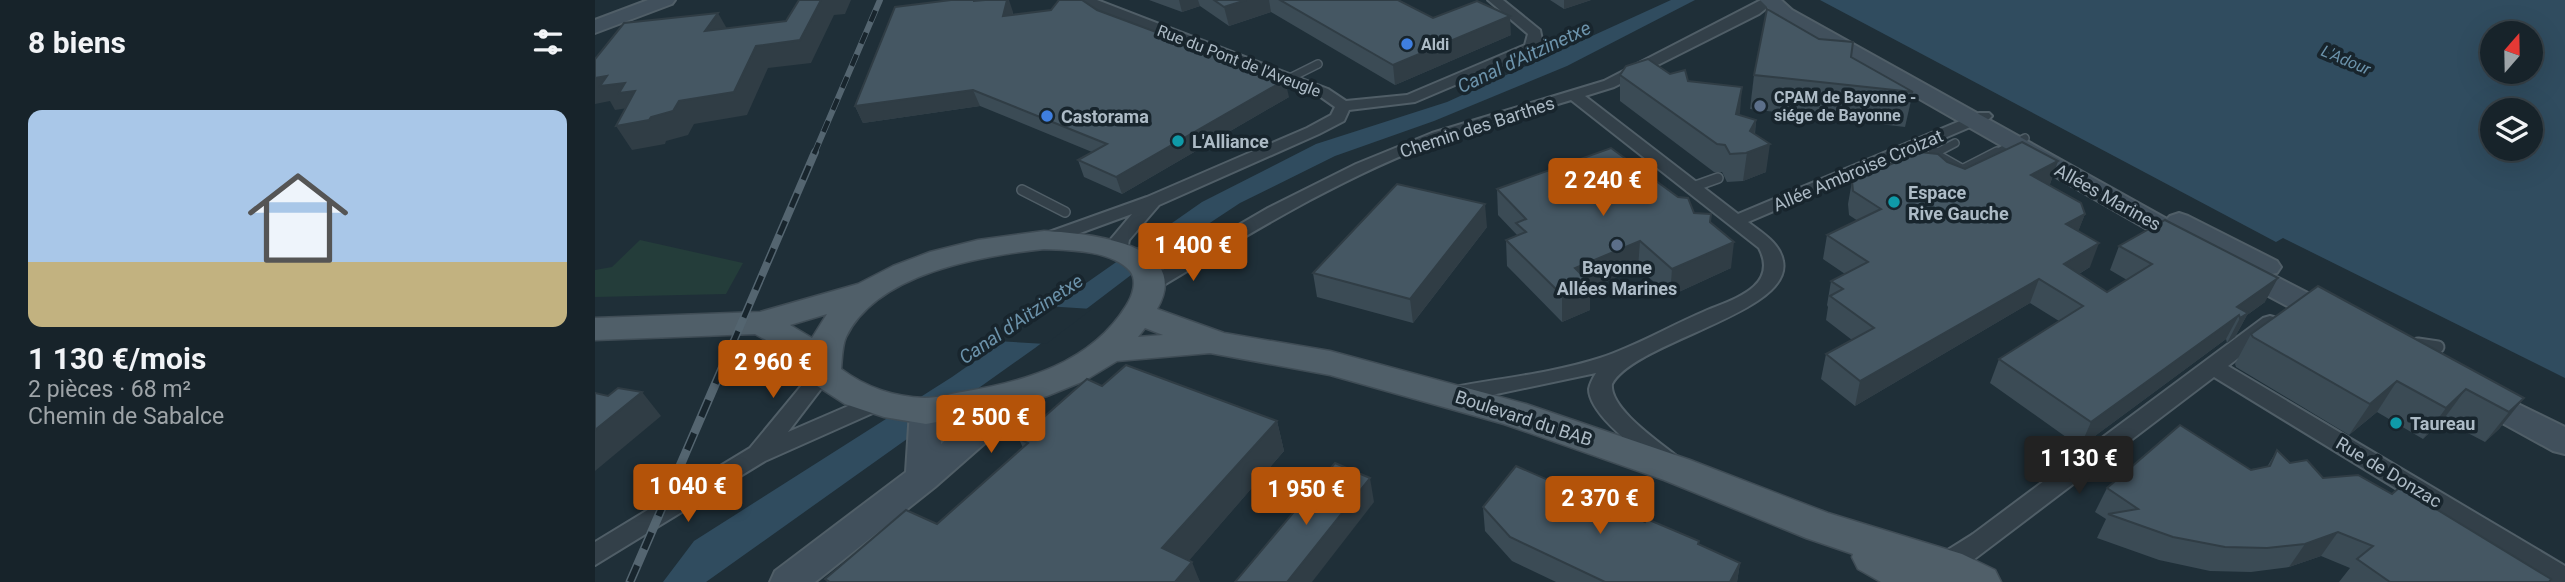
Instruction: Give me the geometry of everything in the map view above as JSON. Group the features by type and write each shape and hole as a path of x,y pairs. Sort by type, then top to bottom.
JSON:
{"main road":[{"path":"595,26 665,0"},
{"name":"Allées Marines","path":"1770,0 1785,14 1853,53 2307,296 2565,425"},
{"name":"Allées Marines","path":"1770,0 1795,10 1978,119"},
{"name":"Boulevard du BAB","path":"867,291 935,260 973,249 1044,240 1080,241 1137,279 1219,344"},
{"path":"761,323 822,364 852,393 876,402 926,411 1023,392 1057,379 1109,350 1137,279"},
{"path":"595,329 761,323 867,291"},
{"path":"822,364 832,326 867,291"},
{"name":"Boulevard du BAB","path":"1109,350 1219,344 1330,363 1454,395 1677,470 1819,527 1933,579"},
{"name":"Allées Marines","path":"2449,368 2565,442"},
{"path":"788,582 923,478 1023,392"},
{"path":"923,478 926,411"}],"street":[{"name":"Rue du Pont de l'Aveugle","path":"1044,240 1153,201 1330,122 1342,113 1343,106 1323,92 1101,8 1088,0"},
{"path":"1343,106 1410,99 1530,48 1535,40 1535,33 1495,0"},
{"name":"Chemin des Barthes","path":"1137,279 1216,246 1284,206 1396,152 1620,79 1770,0"},
{"name":"Chemin des Barthes","path":"1705,36 1755,17 1766,17 1784,20 1853,53"},
{"path":"1454,395 1577,371 1626,356 1741,302 1769,285 1774,275 1774,255 1766,245 1731,221 1574,96"},
{"name":"Allée Ambroise Croizat","path":"1731,221 1751,216 1978,119"},
{"name":"Rue du Pont de l'Aveugle","path":"1137,279 1120,239 1153,201"},
{"path":"1933,579 2307,296"},
{"path":"1626,356 1606,374 1600,387 1601,400 1613,414 1677,470"},
{"path":"757,455 822,364"},
{"name":"Rue de Donzac","path":"2212,366 2555,576"},
{"path":"595,555 757,455 876,402"}],"lane":[{"path":"1288,79 1318,64"},
{"path":"1944,179 2019,142"},
{"path":"1955,143 1933,152 1963,170"},
{"path":"1690,188 1718,178"},
{"path":"1022,190 1065,212"}],"green space":[{"path":"640,240 743,263 726,294 595,297 595,270 612,267"}],"water":[{"path":"1671,0 1695,0 1567,66 1434,121 1335,156 1240,203 1131,275 1035,348 706,582 663,582 694,541 952,377 1202,202 1316,144 1447,102"},
{"name":"L'Adour","path":"1820,0 2565,0 2565,378 2283,238 2276,242"}],"pier":[{"path":"1045,306 1092,309 1046,344 996,341"}],"building":[{"path":"799,0 821,0 800,40 756,46 734,92 679,101 673,111 651,117 649,120 616,126 635,91 619,93 625,83 600,86 607,76 595,78 595,59 624,23 718,13 705,31 786,21"},
{"path":"951,0 1007,0 1003,16 1051,10 1059,0 1082,0 1097,10 1285,80 1116,177 1078,160 1107,144 973,90 855,106 895,7"},
{"path":"1214,0 1246,0 1224,7"},
{"path":"1280,0 1398,0 1433,18 1477,1 1510,16 1393,65"},
{"path":"1767,9 1819,39 1853,42 1851,57 1913,92 1754,75"},
{"path":"1648,59 1670,74 1685,70 1688,81 1742,87 1736,114 1756,120 1750,131 1770,144 1746,153 1730,154 1725,145 1717,144 1620,75 1626,66"},
{"path":"2022,142 2058,161 2031,175 2081,203 2085,214 2066,224 2099,243 2064,264 2107,292 2152,264 2119,246 2165,220 2278,278 2237,307 2248,313 2240,318 2239,315 2091,422 1999,359 2083,306 2039,279 1860,381 1826,354 1874,328 1830,296 1843,289 1831,281 1868,262 1827,235 1881,209 1853,191 1852,181 1919,152 1938,154 1947,162 1965,169"},
{"path":"1611,148 1678,197 1688,198 1694,213 1711,214 1710,222 1734,242 1672,269 1640,241 1575,268 1590,283 1562,295 1506,240 1526,232 1516,223 1526,219 1497,189"},
{"path":"1397,184 1485,204 1410,299 1313,273"},
{"path":"2318,286 2524,398 2509,412 2466,389 2446,408 2397,381 2370,404 2253,337 2251,334"},
{"path":"1126,365 1277,421 1162,548 1192,562 1175,582 830,582 825,579 906,510 937,524 1028,443 1019,439 1087,379 1102,386"},
{"path":"618,388 642,392 595,430 595,393 608,396"},
{"path":"2180,425 2251,470 2270,466 2277,450 2290,463 2307,460 2323,478 2358,475 2392,494 2400,487 2551,579 2549,582 2390,582 2357,559 2373,546 2338,532 2305,544 2267,548 2225,547 2173,537 2108,514 2138,509 2107,488"},
{"path":"1335,463 1370,478 1287,582 1235,582"},
{"path":"1516,466 1645,522 1647,519 1699,541 1698,544 1740,563 1730,582 1605,582 1510,537 1483,507"}],"railway":[{"path":"814,154 880,0"},
{"path":"732,345 815,152"},
{"path":"630,582 733,343"}],"place":[{"name":"Aldi","path":"1407,44"},
{"name":"CPAM de Bayonne - siége de Bayonne","path":"1760,106"},
{"name":"Castorama","path":"1047,116"},
{"name":"L'Alliance","path":"1178,141"},
{"name":"Espace Rive Gauche","path":"1894,202"},
{"name":"Bayonne Allées Marines","path":"1617,245"},
{"name":"Taureau","path":"2396,423"}],"water label":[{"name":"Canal d'Aitzinetxe","path":"1524,57"},
{"name":"Canal d'Aitzinetxe","path":"1021,319"}]}
